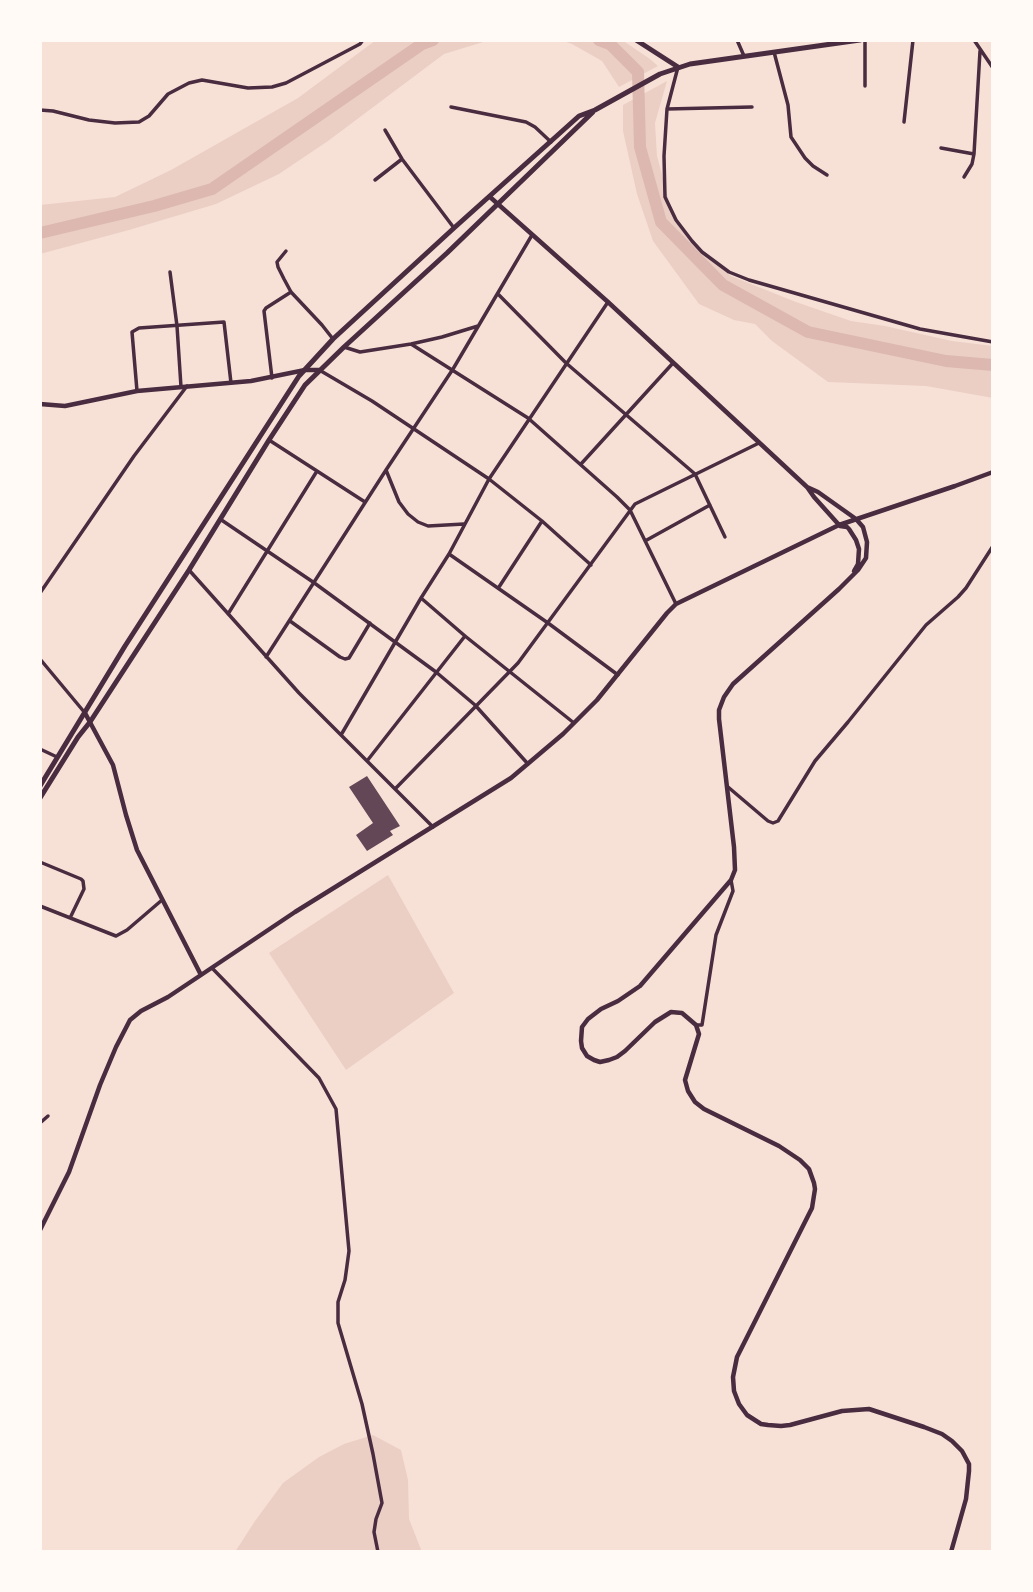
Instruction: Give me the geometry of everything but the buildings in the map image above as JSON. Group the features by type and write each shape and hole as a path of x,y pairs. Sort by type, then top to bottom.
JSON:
{"main road":[{"path":"636,40 678,67"},
{"path":"40,786 125,646 305,370 333,339 454,228 579,116 660,75 678,67 862,40"},
{"path":"40,798 189,570 297,395 310,379 447,253 595,110"}],"street":[{"path":"40,110 89,120 139,122 149,116 168,94 189,83 202,80 248,88 272,87 286,83 363,40"},
{"path":"737,40 744,56"},
{"path":"862,40 865,86"},
{"path":"904,122 913,40"},
{"path":"974,40 993,68"},
{"path":"964,177 974,155 980,51"},
{"path":"774,52 788,105 791,136 805,158 827,175"},
{"path":"678,67 667,109 664,156 666,197 676,220 692,241 714,262 749,281 873,317 920,329 993,342"},
{"path":"451,107 526,122 551,142"},
{"path":"667,109 752,107"},
{"path":"385,130 402,159 454,228"},
{"path":"941,148 974,155"},
{"path":"375,180 402,159"},
{"path":"490,197 807,487 840,526 849,529 859,547 856,568 852,575"},
{"path":"266,657 453,369 532,235"},
{"path":"286,251 277,262 278,267 292,292 333,339"},
{"path":"40,593 184,386 170,272"},
{"path":"272,378 264,311 292,292"},
{"path":"497,293 566,363 695,474 725,537"},
{"path":"341,735 449,554 489,479 607,302"},
{"path":"137,391 132,332 139,328 224,321 231,383"},
{"path":"344,347 360,352 411,344 480,325"},
{"path":"411,344 528,418 630,510 676,604"},
{"path":"581,464 673,363"},
{"path":"40,404 65,406 137,391 231,383 272,378 305,370 320,370 372,401 489,479 591,565"},
{"path":"269,440 365,502"},
{"path":"395,789 526,652 635,504 759,443"},
{"path":"386,470 399,502 418,522 428,526 465,524"},
{"path":"228,614 317,471"},
{"path":"40,1230 69,1172 116,1046 130,1020 141,1011 168,997 295,912 511,778 574,723 618,675 676,604 856,519 993,472"},
{"path":"807,487 856,519 864,530 867,554 860,568 733,684 724,697 719,719 735,861 731,880 640,986 588,1019 582,1027 580,1041 587,1056 600,1062 617,1057 655,1022 671,1012 682,1013 696,1025 699,1034 685,1083 695,1102 779,1146 809,1169 814,1183 812,1208 737,1357 733,1384 739,1404 747,1415 774,1426 790,1425 860,1409 877,1411 942,1434 962,1451 969,1471 966,1499 951,1552"},
{"path":"645,541 710,505"},
{"path":"220,519 313,582 436,672 475,705 528,764"},
{"path":"499,587 542,521"},
{"path":"727,787 768,821 778,821 815,761 926,625 958,597 993,546"},
{"path":"449,554 499,587 618,675"},
{"path":"189,570 266,657 433,827"},
{"path":"421,598 574,723"},
{"path":"290,621 345,659 349,658 369,622"},
{"path":"367,761 465,636"},
{"path":"40,659 85,713 113,765 137,850 201,975"},
{"path":"40,749 57,757"},
{"path":"40,862 83,881 83,889 71,917"},
{"path":"696,1025 702,1025 716,935 733,891 731,880"},
{"path":"40,906 116,936 162,900"},
{"path":"212,968 319,1078 336,1109 349,1251 345,1280 338,1302 338,1323 362,1404 380,1491 382,1503 374,1532 378,1552"},
{"path":"40,1123 48,1116"}],"shaded area":[{"path":"376,40 490,40 444,54 328,141 279,174 216,204 40,254 40,205 115,197 171,170 298,98"},
{"path":"560,40 622,40 658,66 619,87 602,61"},
{"path":"667,81 655,123 657,156 670,205 687,237 731,276 796,302 851,321 952,341 993,346 993,398 926,386 828,382 772,341 755,324 734,320 699,304 653,241 637,194 623,131 623,105"},
{"path":"388,875 454,993 346,1070 269,953"},
{"path":"373,1435 401,1450 408,1480 409,1519 422,1552 235,1552 283,1483 319,1457 344,1444"}],"waterway":[{"path":"40,233 212,189 422,44 433,40"},
{"path":"599,40 610,44 638,72 640,147 661,222 723,285 808,332 946,361 993,365"}]}
